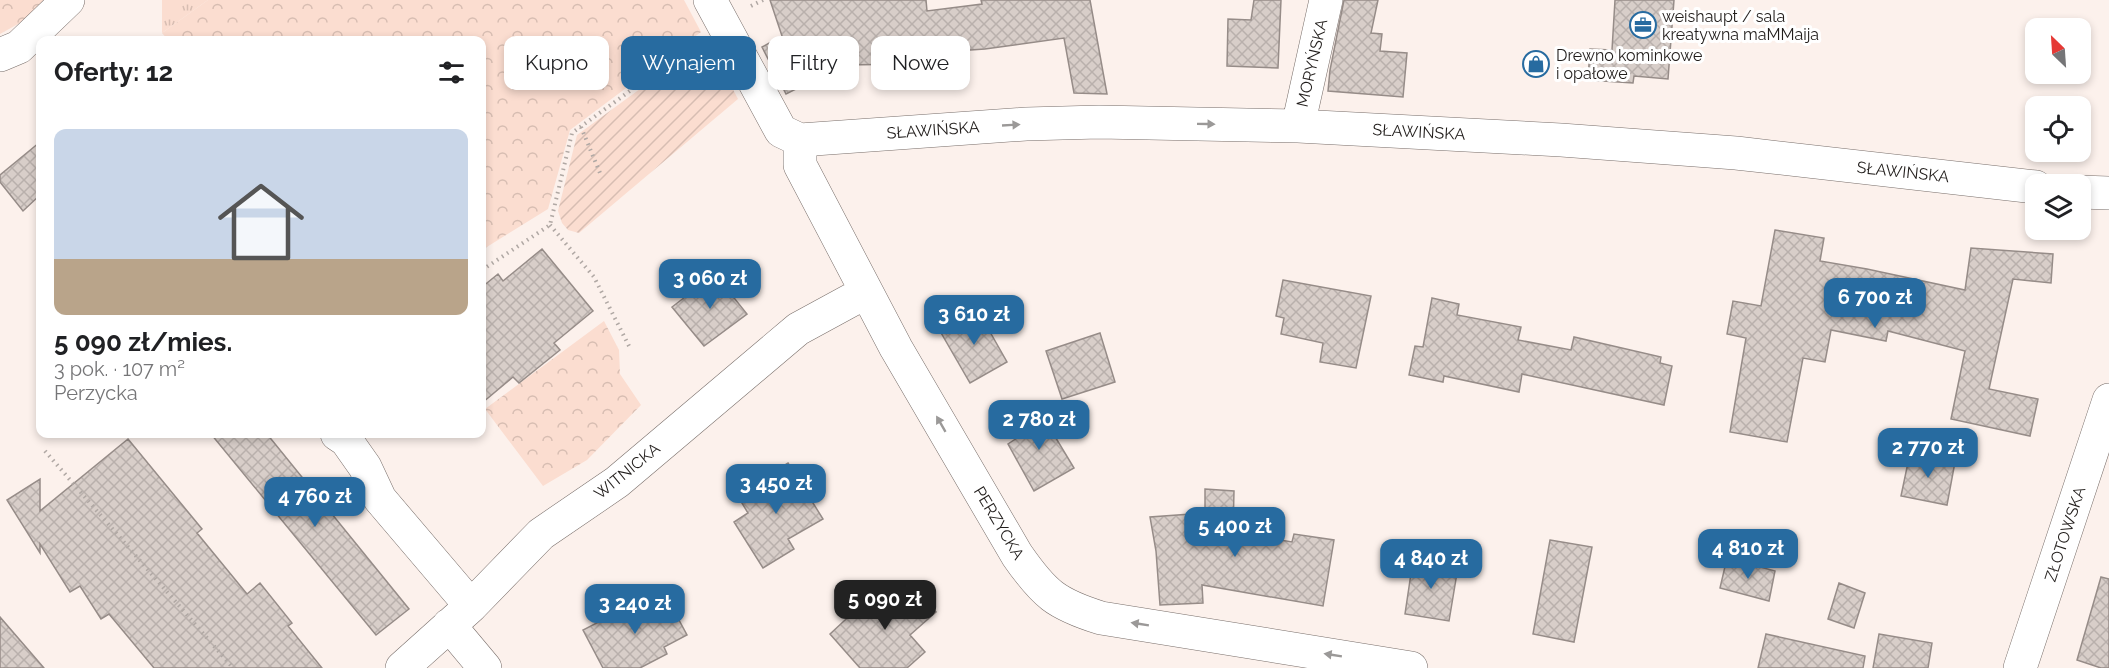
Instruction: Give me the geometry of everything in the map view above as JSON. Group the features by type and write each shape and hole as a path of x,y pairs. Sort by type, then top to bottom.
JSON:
{"street":[{"path":"0,55 19,46 68,0"},
{"path":"710,0 781,131 800,140"},
{"name":"MORYŃSKA","path":"1298,126 1326,0"},
{"name":"SŁAWIŃSKA","path":"800,140 953,128 1100,122 1298,126 1561,140 1736,153 2025,186"},
{"name":"PERZYCKA","path":"800,140 800,165 896,348 1017,555 1032,577 1050,596 1071,609 1101,618 1411,668"},
{"path":"2091,192 2109,193"},
{"name":"WITNICKA","path":"402,668 460,615 541,534 616,482 798,329 866,292"},
{"name":"ZŁOTOWSKA","path":"2020,668 2109,400"},
{"path":"343,438 365,467 380,499 460,615 485,668"}],"path":[{"path":"486,267 550,225 572,133 632,90"},
{"path":"581,127 600,173"},
{"path":"550,225 594,276 630,348"},
{"path":"45,451 233,668"}],"green space":[{"path":"0,0 44,0 27,19 0,34"},
{"path":"162,0 208,0 162,33"},
{"path":"208,0 684,0 701,32 696,36 621,36 621,90 623,90 570,130 548,209 486,248 486,36 165,36 162,33"},
{"path":"639,90 733,90 738,99 579,233 568,230 562,223 558,211 577,135"},
{"path":"604,321 619,350 620,374 641,405 587,460 543,486 486,408"}],"building":[{"path":"770,0 926,0 927,11 982,4 981,0 1090,0 1107,94 1074,93 1064,38 970,50 970,36 871,36 871,65 859,65 859,36 782,36"},
{"path":"1254,0 1281,0 1278,68 1227,66 1228,19 1251,20"},
{"path":"1344,0 1378,0 1371,33 1382,34 1380,51 1407,53 1403,97 1328,91"},
{"name":"weishaupt / sala kreatywna maMMaija","path":"1615,0 1674,0 1668,79 1634,76 1633,83 1588,80 1590,49 1612,50"},
{"path":"768,44 768,59 762,47"},
{"path":"36,145 36,199 23,211 0,182 0,175"},
{"path":"1775,230 1824,238 1820,261 1965,290 1971,248 2053,254 2051,283 2013,279 1989,389 2038,399 2030,436 1951,419 1965,351 1888,331 1886,341 1831,330 1825,362 1803,358 1787,442 1730,432 1746,338 1727,334 1733,301 1761,306"},
{"path":"542,249 593,311 554,343 560,350 519,383 513,377 486,400 486,284 498,274 503,281"},
{"path":"715,274 747,314 704,346 672,307"},
{"path":"1283,280 1371,296 1356,368 1320,362 1323,343 1281,334 1284,318 1276,316"},
{"path":"1432,298 1459,304 1457,315 1521,327 1518,340 1571,350 1574,337 1661,357 1660,363 1672,366 1664,405 1522,374 1519,392 1444,376 1443,382 1409,375 1415,346 1423,347"},
{"path":"977,309 1007,362 970,383 940,331"},
{"path":"1100,333 1115,382 1062,399 1046,351"},
{"path":"1039,410 1074,468 1034,491 1008,444 1017,438 1011,427"},
{"path":"214,438 270,438 409,609 376,635"},
{"path":"128,439 202,529 197,533 247,594 260,583 292,623 288,626 322,668 154,668 109,614 101,619 80,586 70,592 40,544 40,553 7,500 40,479 40,511"},
{"path":"1910,453 1955,462 1947,505 1901,496"},
{"path":"788,463 823,519 788,539 794,549 763,568 734,522 748,513 737,495"},
{"path":"1205,489 1234,491 1233,532 1292,542 1294,534 1334,540 1323,606 1202,585 1203,603 1160,605 1156,551 1150,517 1205,513"},
{"path":"1550,540 1592,547 1574,642 1533,634"},
{"path":"1727,558 1775,571 1769,601 1720,588"},
{"path":"1413,560 1458,567 1449,621 1405,614"},
{"path":"2101,577 2109,579 2109,668 2101,668 2077,660"},
{"path":"910,583 936,612 910,635 925,652 907,668 860,668 830,634 873,594 884,607"},
{"path":"1839,583 1865,593 1854,628 1828,619"},
{"path":"666,596 687,635 664,647 667,654 640,668 603,668 583,630 639,601 643,608"},
{"path":"0,617 44,668 0,668"},
{"path":"1766,634 1865,656 1863,668 1758,668"},
{"path":"1879,634 1932,643 1928,668 1873,668"}],"place":[{"name":"weishaupt / sala kreatywna maMMaija","path":"1643,25"},
{"name":"Drewno kominkowe i opałowe","path":"1536,64"}]}
